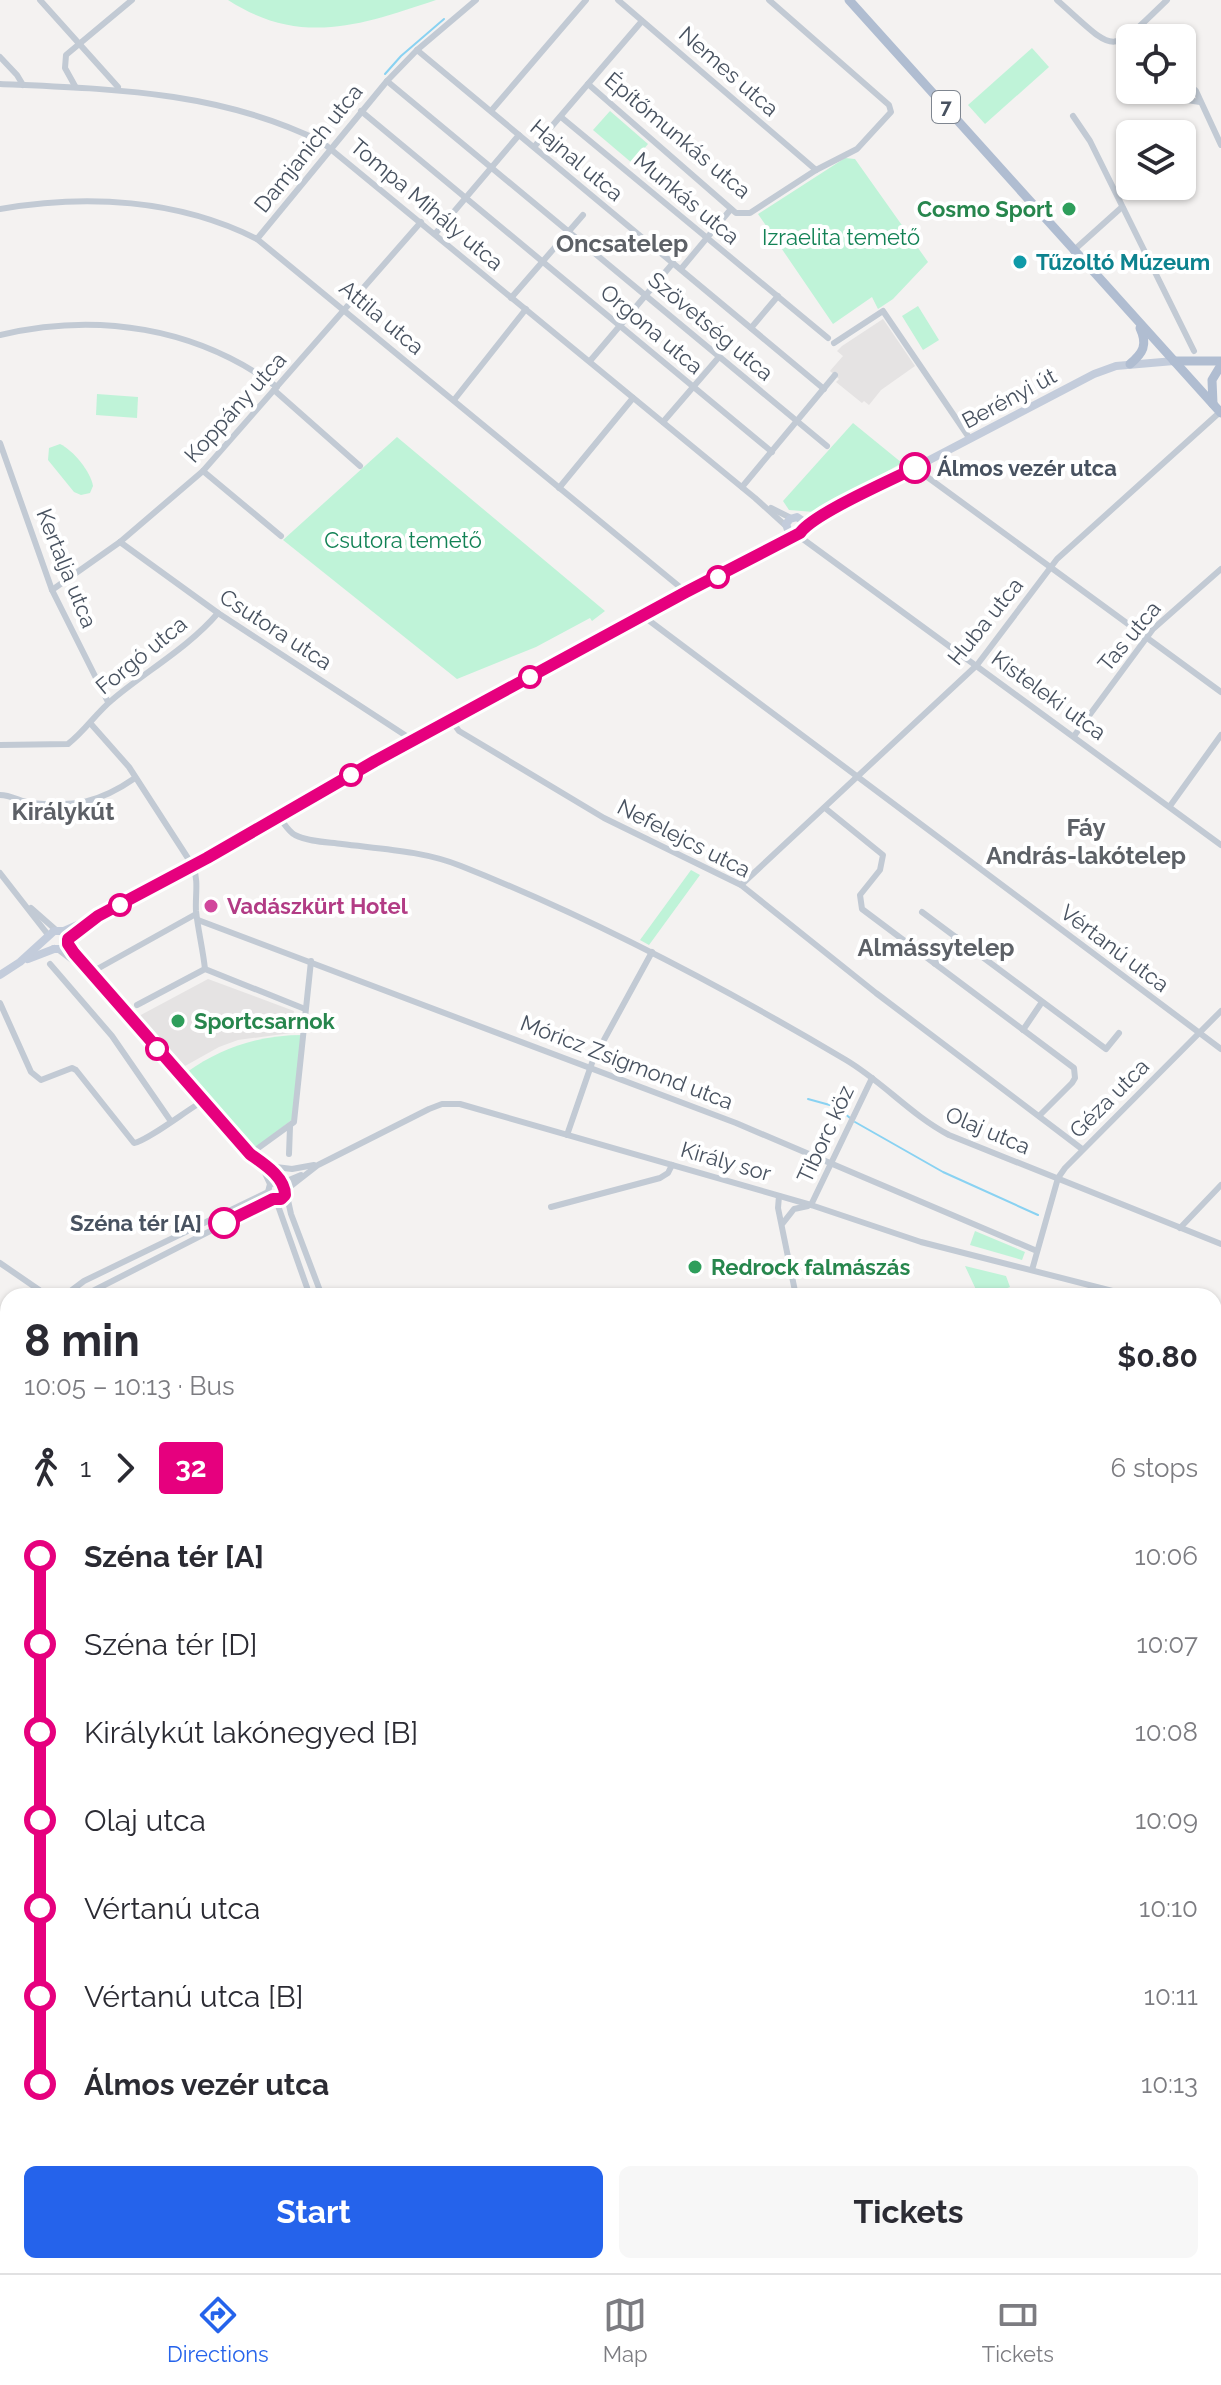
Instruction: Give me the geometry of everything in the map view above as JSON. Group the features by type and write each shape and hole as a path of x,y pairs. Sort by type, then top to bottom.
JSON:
{"main road":[{"name":"7","path":"849,0 1218,410"},
{"path":"1130,364 1145,346 1136,317"},
{"name":"Berényi út","path":"20,962 56,949 59,937 193,866 826,514 1094,374 1130,364 1174,361 1221,363"},
{"path":"1218,410 1212,380 1221,363"},
{"name":"Berényi út","path":"770,547 791,522 826,514"},
{"path":"791,522 803,522 800,531 789,533 791,522"},
{"path":"56,949 49,945 59,937"},
{"path":"0,975 59,937"}],"street":[{"path":"40,0 119,89"},
{"path":"75,86 67,73 66,55 132,0"},
{"name":"Damjanich utca","path":"257,239 387,81 417,50 476,0"},
{"path":"491,111 586,0"},
{"name":"Nemes utca","path":"618,0 816,170"},
{"path":"769,0 889,105 891,112 857,149 816,170"},
{"path":"1057,0 1103,40 1115,44 1127,38 1167,0"},
{"path":"534,147 642,21"},
{"name":"Hajnal utca","path":"417,50 824,389"},
{"path":"0,57 23,85"},
{"name":"Szövetség utca","path":"387,81 827,446"},
{"name":"Tompa Mihály utca","path":"0,84 75,86 182,96 285,125 332,148 764,505 791,522"},
{"name":"Építőmunkás utca","path":"588,84 731,209 745,214 816,170"},
{"path":"1196,91 1221,145"},
{"path":"1196,101 1200,102"},
{"name":"Orgona utca","path":"361,111 772,452"},
{"path":"1073,116 1090,141 1194,351"},
{"name":"Munkás utca","path":"561,117 831,340 883,311 970,439"},
{"path":"435,234 519,135"},
{"name":"Attila utca","path":"0,209 80,200 133,204 199,217 257,239 686,592"},
{"path":"1073,251 1122,207"},
{"path":"681,269 731,209"},
{"path":"511,298 583,215"},
{"name":"Koppány utca","path":"52,590 157,514 203,471 421,222"},
{"path":"590,361 673,263"},
{"path":"751,328 778,296"},
{"path":"454,400 526,309"},
{"path":"0,335 74,324 143,329 184,339 256,372 360,466"},
{"path":"663,422 719,357"},
{"path":"742,487 835,375"},
{"path":"559,488 633,398"},
{"name":"Huba utca","path":"741,885 977,665 1050,568 1218,410"},
{"name":"Kertalja utca","path":"0,443 52,590 108,702"},
{"path":"915,468 1221,692"},
{"path":"203,471 281,536"},
{"name":"Kisteleki utca","path":"800,531 816,547 1221,845"},
{"name":"Csutora utca","path":"120,542 218,613 414,741"},
{"name":"Tas utca","path":"1074,736 1146,636 1221,569"},
{"name":"Forgó utca","path":"0,745 68,744 91,724 108,702 182,647 218,613"},
{"name":"Vértanú utca","path":"643,616 1221,1049"},
{"name":"Nefelejcs utca","path":"451,720 459,731 585,808 741,885 876,993 1082,1149"},
{"path":"91,724 123,759 193,866 197,877 197,917 205,969"},
{"path":"1170,806 1221,735"},
{"path":"0,795 9,795 27,803 90,802 114,792 135,778"},
{"path":"825,808 883,855 883,865 860,895 862,909 1071,1064 1075,1072 1072,1083 1039,1116"},
{"name":"Olaj utca","path":"279,817 291,833 308,840 413,853 449,862 652,952 713,984 872,1078 920,1119 937,1129 1221,1244"},
{"path":"0,873 268,1176 269,1188 307,1288"},
{"path":"922,912 1106,1049 1119,1033"},
{"path":"90,973 197,917"},
{"name":"Móricz Zsigmond utca","path":"197,917 736,1123 1037,1251"},
{"path":"935,964 956,937"},
{"path":"56,949 90,973"},
{"path":"567,1135 590,1067 652,952"},
{"path":"289,1154 290,1127 296,1116 311,961"},
{"path":"50,964 112,1036 170,1120"},
{"path":"137,1005 205,969 305,1009"},
{"path":"1023,1030 1042,1002"},
{"path":"0,1003 31,1072 41,1080 72,1068 76,1070 134,1143 144,1141 170,1120 203,1101"},
{"name":"Géza utca","path":"1032,1270 1058,1178 1082,1149 1221,1011"},
{"name":"Tiborc köz","path":"811,1205 872,1078"},
{"name":"Király sor","path":"99,1288 275,1199 318,1165 429,1109 448,1103 811,1205 921,1242 1101,1288"},
{"path":"250,1154 290,1127"},
{"path":"250,1154 268,1166 284,1189 319,1288"},
{"name":"Király sor","path":"268,1166 292,1169 318,1165"},
{"path":"551,1207 660,1178 668,1173 672,1165"},
{"path":"1180,1228 1221,1185"},
{"path":"75,1288 269,1188 284,1189"},
{"path":"779,1196 778,1208 794,1288"},
{"path":"782,1224 794,1209 811,1205"},
{"path":"0,1263 36,1288"}],"shaded area":[{"path":"883,319 915,366 881,390 869,405 836,382 839,379 830,371 843,356 837,351 842,346"},
{"path":"208,979 294,1011 291,1033 238,1040 185,1066 139,1016"}],"green space":[{"path":"228,0 436,0 356,23 306,27 255,15"},
{"path":"1032,48 1049,67 985,124 968,105"},
{"path":"610,111 648,144 632,163 593,130"},
{"name":"Izraelita temető","path":"845,158 855,159 928,262 893,299 878,309 872,297 833,324 758,214"},
{"path":"918,306 939,340 923,350 902,316"},
{"path":"97,394 138,397 137,418 96,415"},
{"path":"853,423 902,463 814,512 789,510 783,501"},
{"name":"Csutora temető","path":"397,437 605,611 592,621 590,618 536,647 457,679 283,540"},
{"path":"60,444 85,468 92,480 90,493 81,495 74,492 48,460 49,448"},
{"path":"691,870 700,875 649,945 640,940"},
{"path":"303,1035 293,1119 255,1148 187,1072 242,1044 272,1037"},
{"path":"975,1231 1025,1252 1022,1260 970,1245"},
{"path":"965,1266 1006,1276 1010,1287 1008,1288 975,1288"}],"waterway":[{"path":"385,74 444,19"},
{"path":"808,1099 837,1107 850,1118"},
{"path":"855,1122 943,1172 1038,1215"}],"bus line":[{"name":"32","path":"224,1223 273,1199 281,1199 285,1195 285,1187 268,1166 250,1154 126,1015 74,953 68,939 98,916 207,858 375,761 915,468"}],"place":[{"name":"Cosmo Sport","path":"1069,209"},
{"name":"Tűzoltó Múzeum","path":"1020,262"},
{"name":"Álmos vezér utca","path":"915,468"},
{"name":"Vadászkürt Hotel","path":"211,906"},
{"name":"Sportcsarnok","path":"178,1021"},
{"name":"Széna tér [A]","path":"224,1223"},
{"name":"Redrock falmászás","path":"695,1267"}],"district":[{"name":"Oncsatelep","path":"622,243"},
{"name":"Királykút","path":"63,811"},
{"name":"Fáy András-lakótelep","path":"1086,841"},
{"name":"Almássytelep","path":"936,947"}]}
